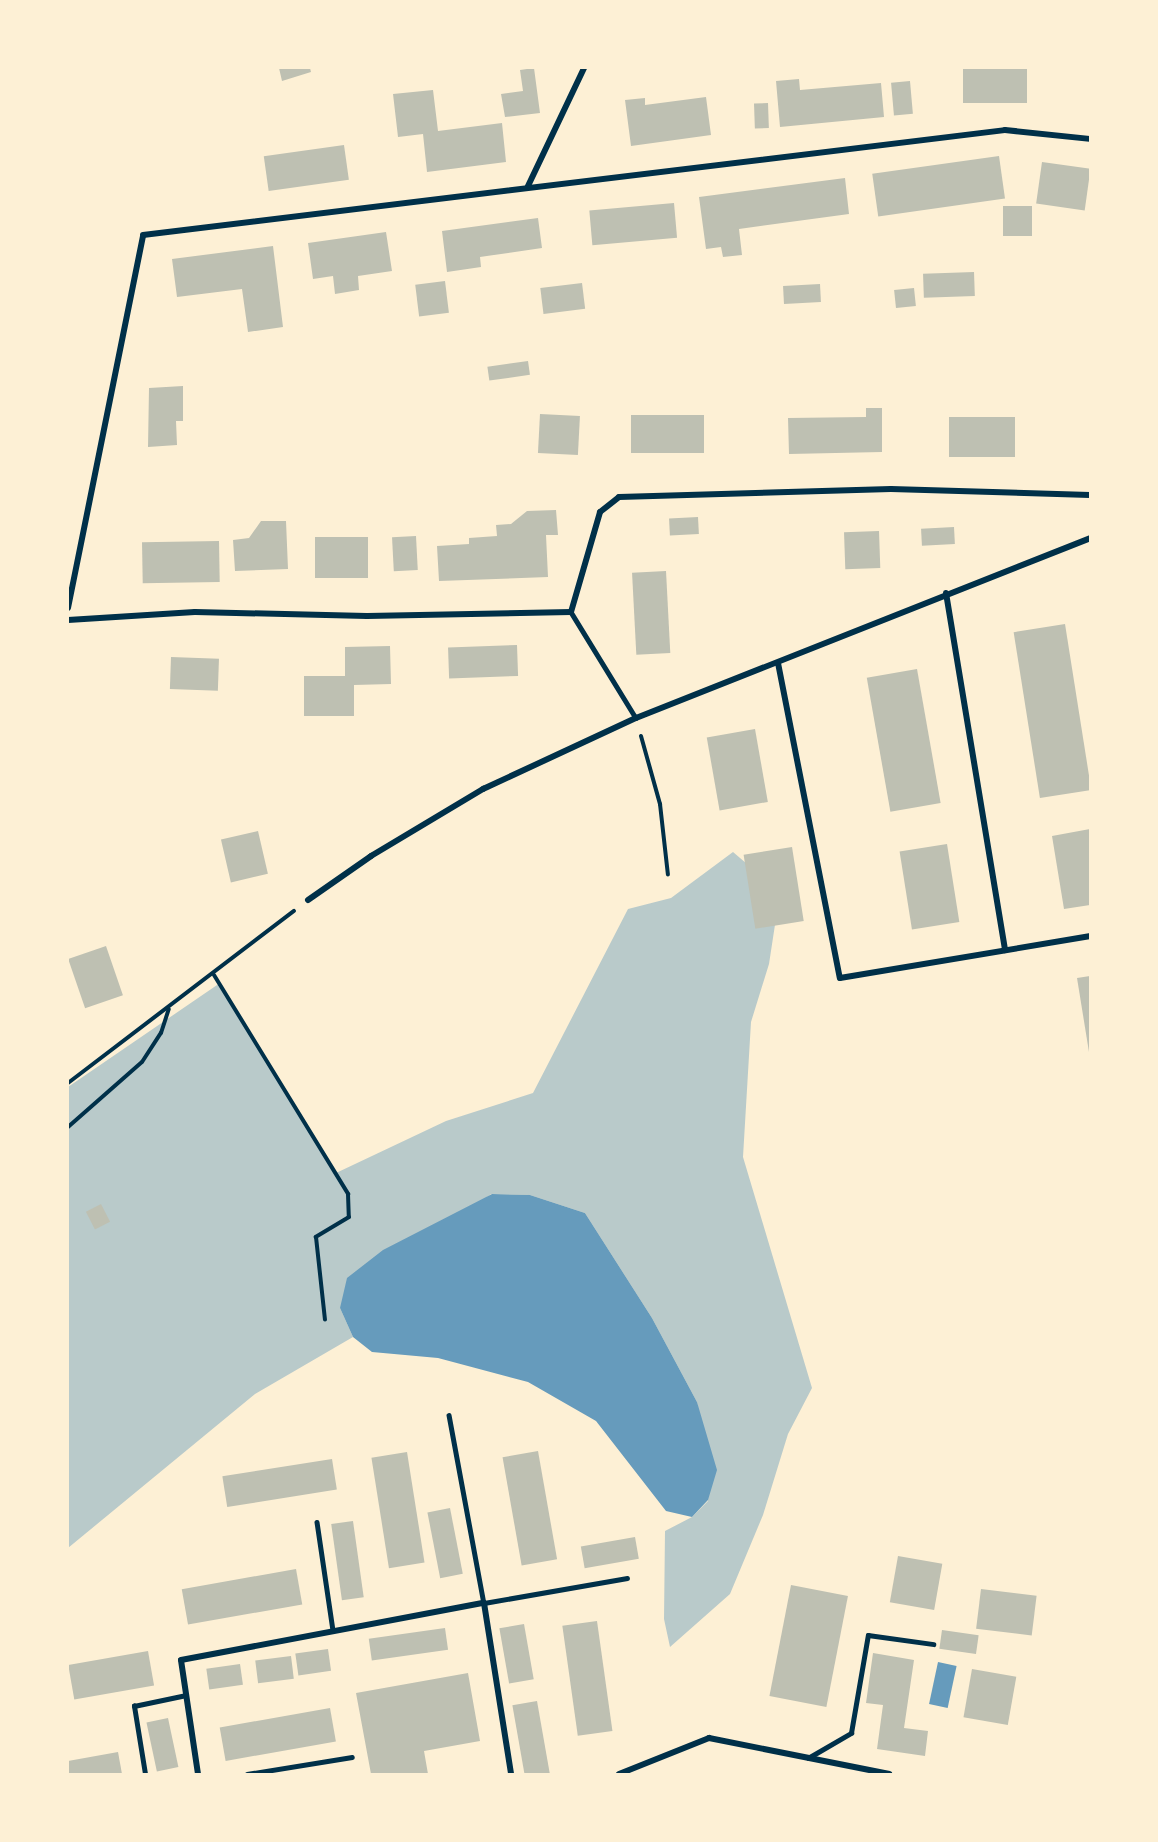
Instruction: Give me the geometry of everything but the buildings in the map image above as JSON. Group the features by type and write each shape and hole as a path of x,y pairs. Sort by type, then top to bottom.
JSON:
{"street":[{"path":"528,186 584,68"},
{"path":"68,608 143,235 528,186 1005,130 1090,139"},
{"path":"68,620 195,612 367,616 571,612 600,512 619,497 891,489 1090,495"},
{"path":"308,900 371,856 483,789 636,718 778,663 946,593 1090,538"},
{"path":"946,593 1005,950"},
{"path":"778,663 840,978 1090,936"},
{"path":"198,1774 181,1660 484,1603 511,1774"},
{"path":"619,1774 709,1738 889,1774"}],"lane":[{"path":"571,612 636,718"},
{"path":"449,1415 484,1603 627,1578"},
{"path":"318,1522 333,1631"},
{"path":"808,1758 851,1733 868,1635 933,1644"},
{"path":"145,1774 134,1706 186,1695"},
{"path":"247,1774 352,1757"}],"path":[{"path":"636,718 660,804 668,875"},
{"path":"68,1083 214,975 308,900"},
{"path":"214,975 348,1194 349,1217 316,1237 325,1320"},
{"path":"68,1127 142,1062 161,1033 169,1008"}],"shaded area":[{"path":"733,852 780,892 769,964 751,1022 743,1157 812,1388 788,1434 763,1515 730,1594 670,1647 664,1619 665,1531 692,1517 708,1501 697,1402 652,1318 585,1213 530,1195 491,1194 340,1308 353,1337 255,1394 68,1548 68,1087 220,983 336,1173 446,1121 533,1093 628,909 671,898"}],"water":[{"path":"492,1194 530,1195 585,1213 652,1318 697,1402 717,1470 708,1500 692,1517 666,1511 596,1421 528,1382 438,1358 372,1352 353,1337 340,1308 347,1278 383,1250"},
{"path":"938,1662 957,1666 948,1708 929,1704"}]}
